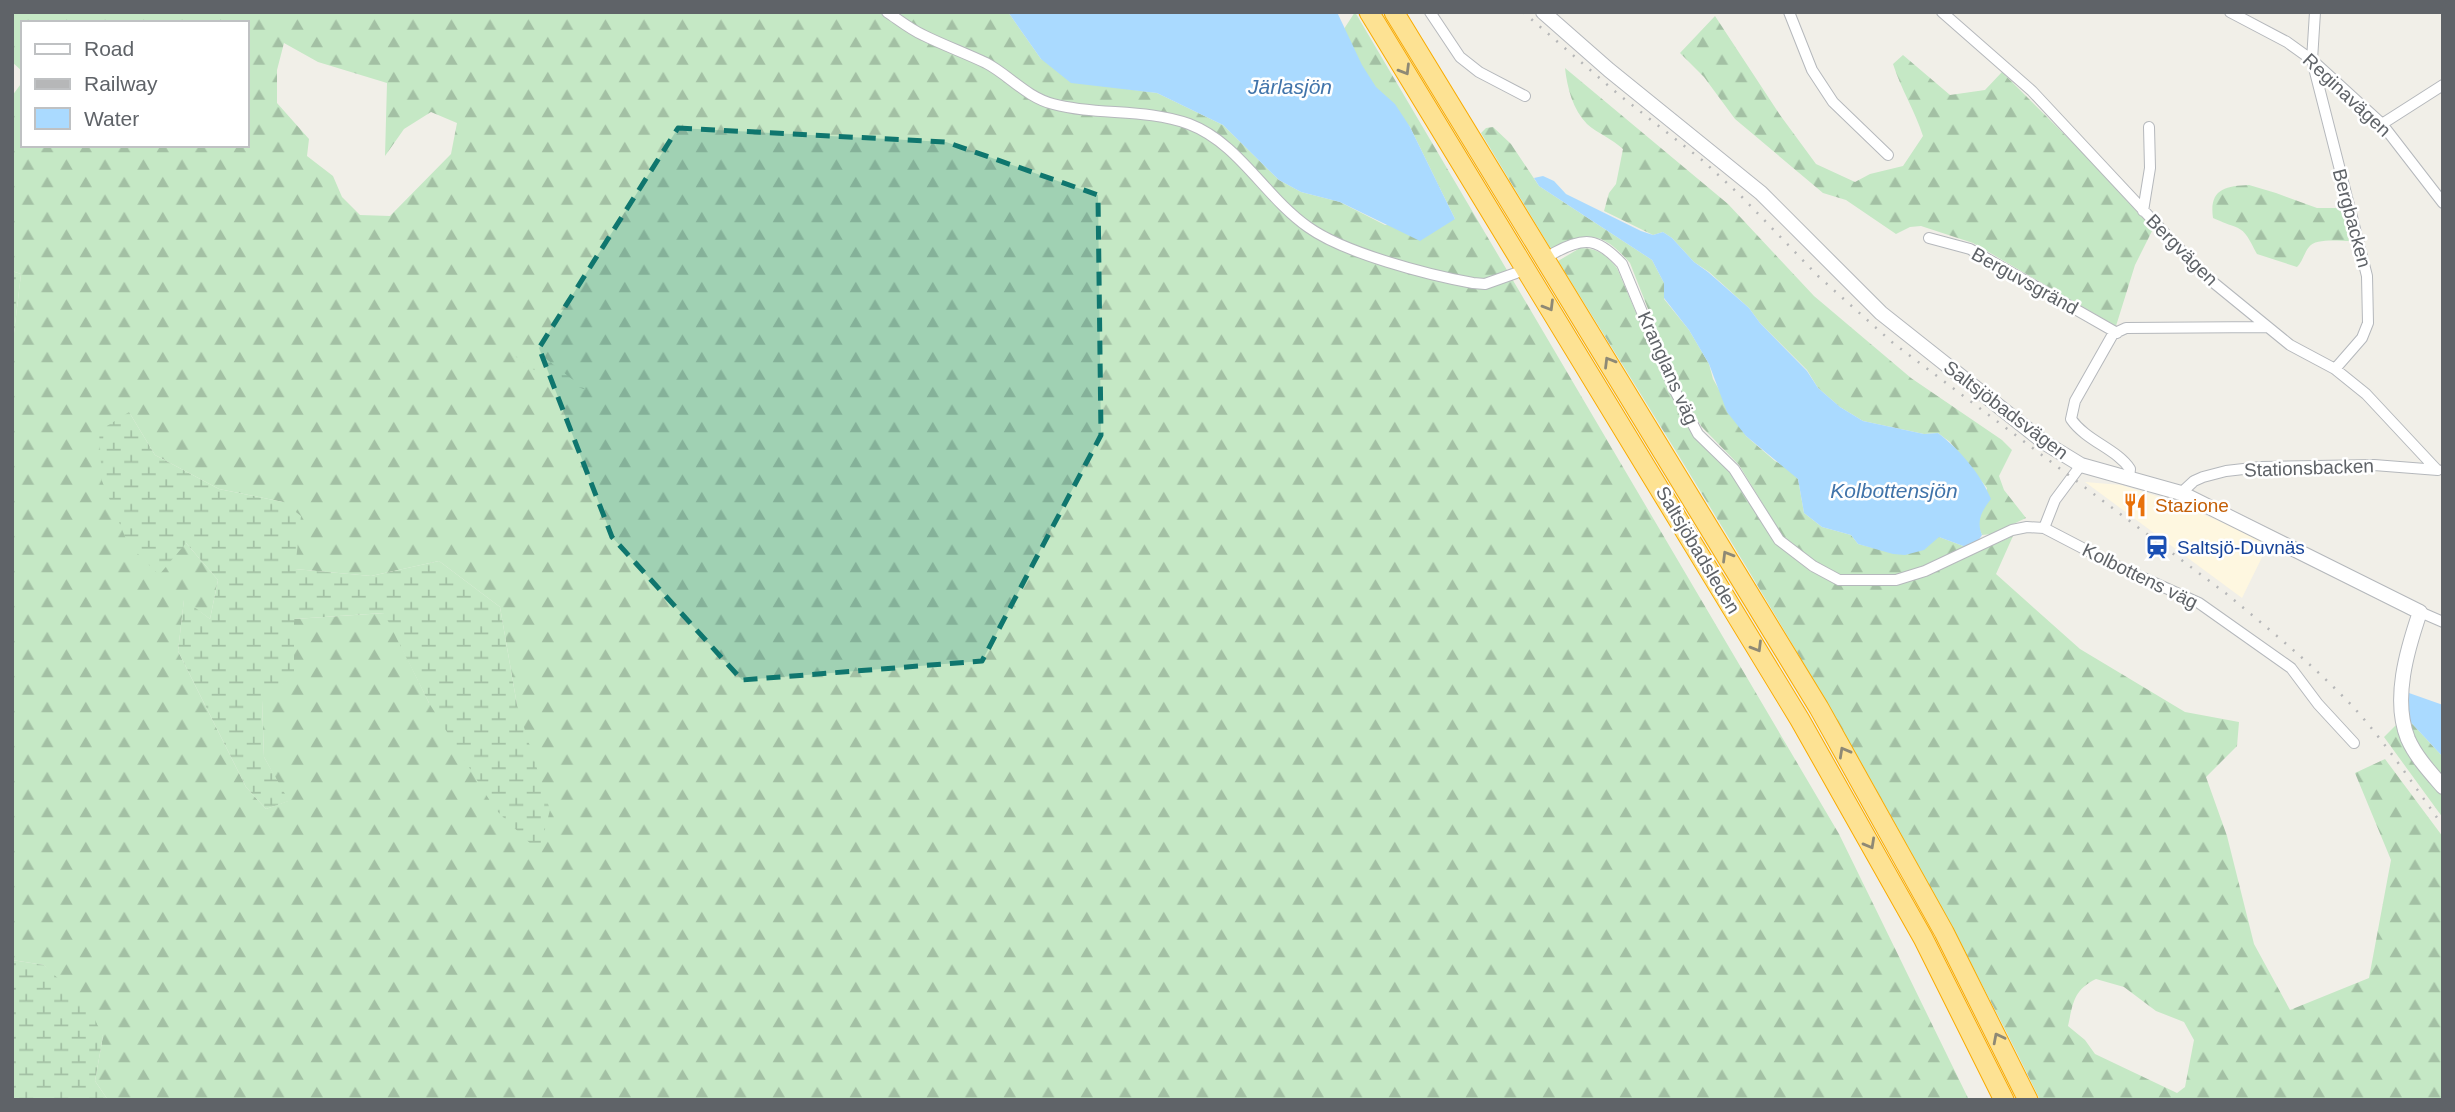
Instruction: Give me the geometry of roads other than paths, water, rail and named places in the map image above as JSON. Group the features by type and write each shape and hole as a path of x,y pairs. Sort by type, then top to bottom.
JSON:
{"highway":[{"name":"Saltsjöbadsleden","path":"1369,12 1800,720 1923,938 2004,1100"},
{"name":"Saltsjöbadsleden","path":"1394,12 1819,708 1944,932 2028,1100"}],"street":[{"path":"887,12 920,34 988,64 1017,87 1049,104 1074,109 1161,116 1190,124 1228,148 1282,205 1308,228 1339,244 1380,259 1473,284 1485,284 1516,273"},
{"path":"1430,12 1460,57 1479,72 1525,96"},
{"name":"Saltsjöbadsvägen","path":"1543,12 1609,70 1762,193 1881,313 2045,443 2081,465 2182,493 2420,612"},
{"path":"1789,12 1812,70 1833,102 1888,156"},
{"name":"Bergvägen","path":"1942,12 2032,91 2203,274 2290,345 2335,369 2366,394 2440,470"},
{"name":"Reginavägen","path":"2230,12 2287,42 2312,60 2382,124 2443,202"},
{"name":"Bergbacken","path":"2315,12 2312,60 2367,276 2368,323 2362,338 2335,369"},
{"path":"2382,124 2443,85"},
{"path":"2143,211 2150,168 2149,127"},
{"name":"Berguvsgränd","path":"1929,237 1970,249 2117,333"},
{"name":"Kranglans väg","path":"1554,253 1575,242 1592,242 1609,251 1622,264 1674,389 1698,434 1734,469 1779,540 1812,566 1839,580 1896,580 1925,571 2012,530 2044,528"},
{"path":"2129,478 2130,469 2125,461 2081,431 2071,419 2075,401 2113,334 2126,328 2266,327"},
{"path":"2044,528 2055,500 2081,465"},
{"name":"Stationsbacken","path":"2182,493 2194,481 2203,477 2261,467 2374,465 2440,470"},
{"name":"Kolbottens väg","path":"2044,528 2117,566 2199,603 2291,668 2318,704 2354,743"},
{"path":"2443,622 2420,612 2402,687 2401,706 2409,740 2419,758 2443,787"}],"water":[{"name":"Järlasjön","path":"1008,12 1337,12 1362,65 1376,87 1395,104 1410,127 1455,219 1420,241 1340,202 1301,192 1279,180 1223,125 1157,93 1071,83 1041,59"},
{"name":"Kolbottensjön","path":"1543,176 1554,181 1566,194 1641,231 1653,235 1663,232 1672,238 1694,262 1749,308 1807,371 1818,388 1840,407 1863,421 1924,434 1938,433 1946,439 1975,471 1991,499 1981,516 1982,535 1978,541 1966,547 1939,537 1924,550 1905,555 1893,554 1858,544 1851,535 1822,527 1804,513 1798,479 1746,436 1727,412 1709,364 1689,330 1664,298 1664,283 1652,260 1539,186 1534,178"},
{"path":"2409,693 2443,705 2443,757 2405,716"}],"railway":[{"path":"1523,12 1618,94 1702,160 1741,196 1818,276 1893,343 2228,595 2294,650 2341,694 2368,724 2443,826"}],"place":[{"name":"Stazione","path":"2135,505"},
{"name":"Saltsjö-Duvnäs","path":"2157,547"}]}
